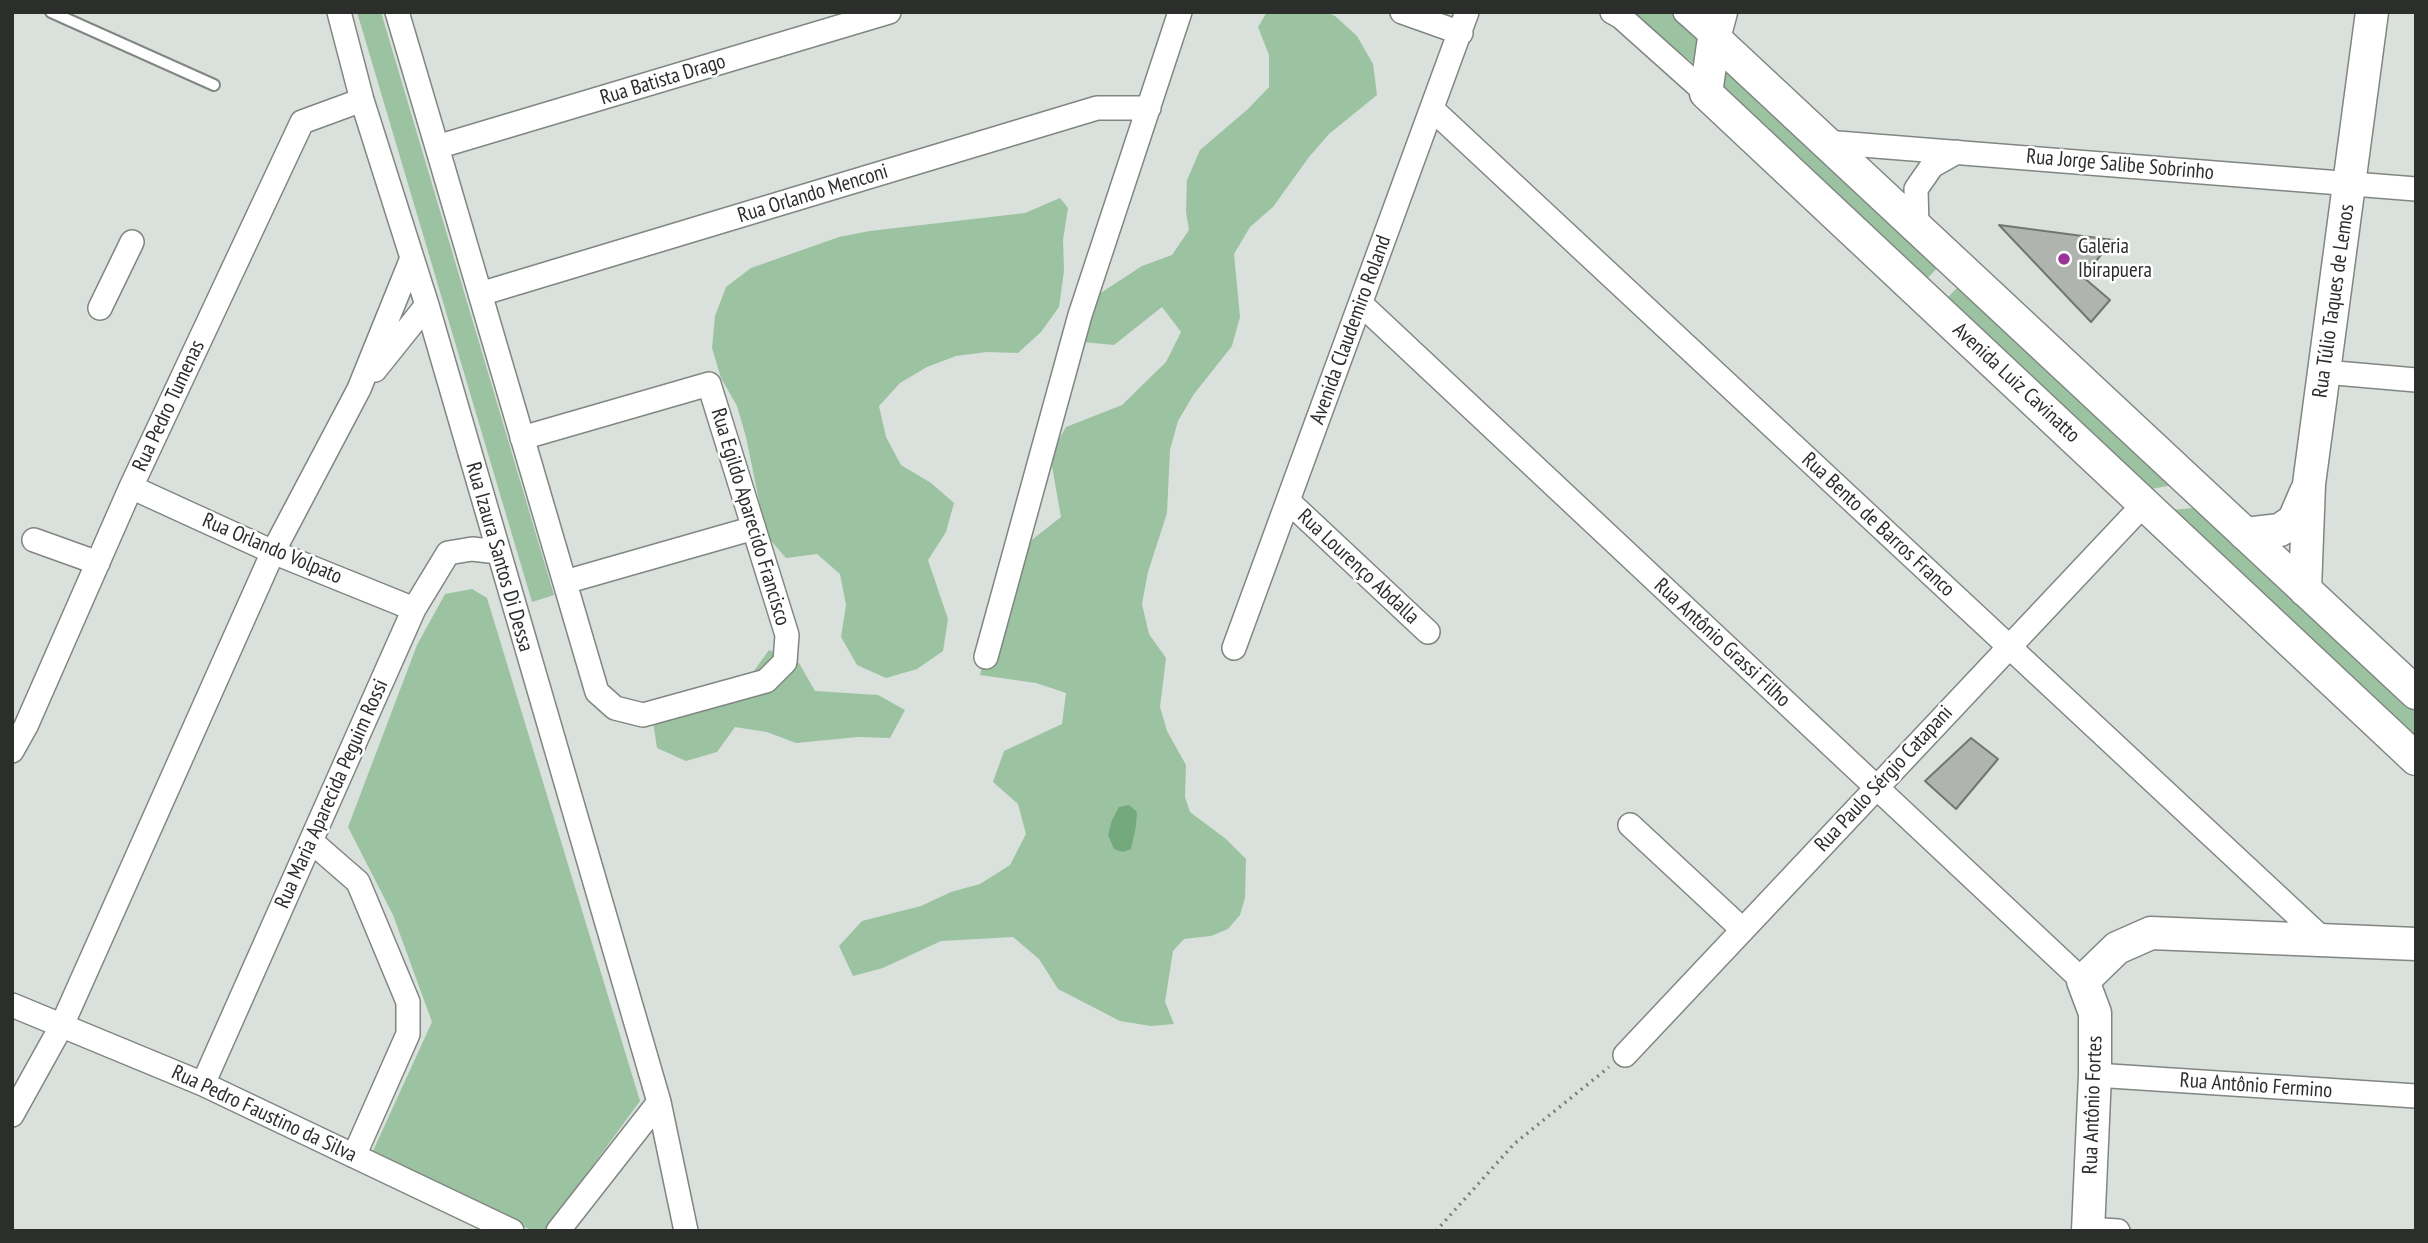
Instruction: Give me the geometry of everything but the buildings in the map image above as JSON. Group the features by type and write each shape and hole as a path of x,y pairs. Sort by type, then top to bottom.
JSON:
{"street":[{"name":"Rua Izaura Santos Di Dessa","path":"338,12 362,100 427,305 659,1102 686,1231"},
{"path":"397,12 565,582 754,528"},
{"name":"Rua Batista Drago","path":"437,147 889,12"},
{"path":"986,657 1080,315 1180,12"},
{"path":"1402,12 1464,22 1488,12"},
{"name":"Avenida Luiz Cavinatto","path":"1612,12 1706,93 2416,759"},
{"path":"1685,12 1717,25 1825,142 2416,693"},
{"name":"Rua Túlio Taques de Lemos","path":"2305,590 2309,484 2372,12"},
{"name":"Avenida Claudemiro Roland","path":"1234,648 1464,22"},
{"path":"1706,93 1717,25"},
{"name":"Rua Pedro Tumenas","path":"12,751 131,487 302,122 362,100"},
{"name":"Rua Orlando Menconi","path":"480,293 1097,108 1149,108"},
{"name":"Rua Bento de Barros Franco","path":"1432,109 2325,941"},
{"name":"Rua Jorge Salibe Sobrinho","path":"1825,142 2416,189"},
{"path":"1917,228 1916,189 1932,166 1957,152"},
{"path":"100,308 132,242"},
{"path":"12,1115 62,1025 273,552 359,389 412,258"},
{"path":"1926,299 1958,266"},
{"name":"Rua Antônio Grassi Filho","path":"1361,304 2083,981"},
{"path":"359,389 427,305"},
{"path":"2324,372 2416,380"},
{"name":"Rua Egildo Aparecido Francisco","path":"523,438 709,384 787,635 785,662 766,681 643,715 615,708 597,692 565,582"},
{"path":"2245,534 2280,530 2294,520 2309,484"},
{"name":"Rua Orlando Volpato","path":"131,487 273,552 414,609"},
{"path":"2144,504 2175,497 2208,499"},
{"name":"Rua Lourenço Abdalla","path":"1288,501 1428,632"},
{"name":"Rua Paulo Sérgio Catapani","path":"1625,1055 2144,504"},
{"path":"34,540 98,563"},
{"name":"Rua Maria Aparecida Peguim Rossi","path":"203,1084 414,609 448,553 472,549 498,552"},
{"path":"2301,651 2335,618"},
{"path":"1630,825 1743,930"},
{"path":"312,842 358,882 408,1002 408,1034 354,1156"},
{"path":"2083,981 2117,948 2151,933 2416,944"},
{"name":"Rua Antônio Fortes","path":"2083,981 2095,1013 2098,1230"},
{"name":"Rua Pedro Faustino da Silva","path":"12,1005 203,1084 512,1231"},
{"name":"Rua Antônio Fermino","path":"2095,1075 2416,1096"},
{"path":"558,1231 659,1102"}],"lane":[{"path":"51,12 214,86"}],"path":[{"path":"1436,1231 1514,1144 1625,1055"}],"shaded area":[{"path":"357,12 381,12 554,595 532,602"},
{"path":"1267,12 1327,12 1335,16 1357,36 1373,64 1377,95 1329,134 1273,207 1250,227 1234,254 1240,317 1232,346 1194,394 1178,421 1170,450 1167,513 1148,572 1142,604 1149,634 1166,658 1160,707 1167,731 1186,765 1185,797 1190,812 1226,839 1246,859 1245,898 1240,915 1228,929 1211,936 1184,939 1173,951 1165,1002 1174,1024 1151,1026 1120,1021 1058,989 1039,959 1013,937 941,941 883,968 853,976 839,946 862,921 921,906 951,892 980,884 1010,865 1026,834 1018,804 993,782 1004,751 1062,724 1066,693 1036,683 980,675 986,651 1015,553 1061,517 1050,455 1066,427 1122,405 1166,362 1181,332 1162,307 1114,345 1083,342 1087,308 1099,294 1142,266 1172,255 1189,230 1186,212 1187,180 1200,150 1269,87 1269,55 1258,27"},
{"path":"1630,12 1670,12 1700,39 1698,67"},
{"path":"1719,56 1940,265 1923,283 1716,87"},
{"path":"1060,198 1068,208 1059,307 1041,332 1018,353 987,352 956,356 927,367 900,383 879,406 886,437 901,465 931,483 954,503 946,532 928,560 948,619 943,651 917,669 886,678 857,665 841,637 846,605 840,574 817,554 786,558 766,535 746,437 737,406 721,378 712,348 715,316 726,287 751,268 839,237 1025,213"},
{"path":"1964,281 2178,484 2146,490 1945,300"},
{"path":"2205,507 2416,707 2416,741 2171,510"},
{"path":"472,589 487,598 640,1101 545,1231 533,1231 372,1153 432,1022 393,915 348,827 417,645 445,594"},
{"path":"769,650 799,663 815,691 878,695 905,710 890,738 858,737 796,743 767,732 735,727 717,752 686,761 657,748 653,722 751,675"},
{"path":"1129,805 1137,812 1136,826 1131,849 1123,852 1114,849 1108,835 1119,807"}],"place":[{"name":"Galeria Ibirapuera","path":"2064,259"}]}
